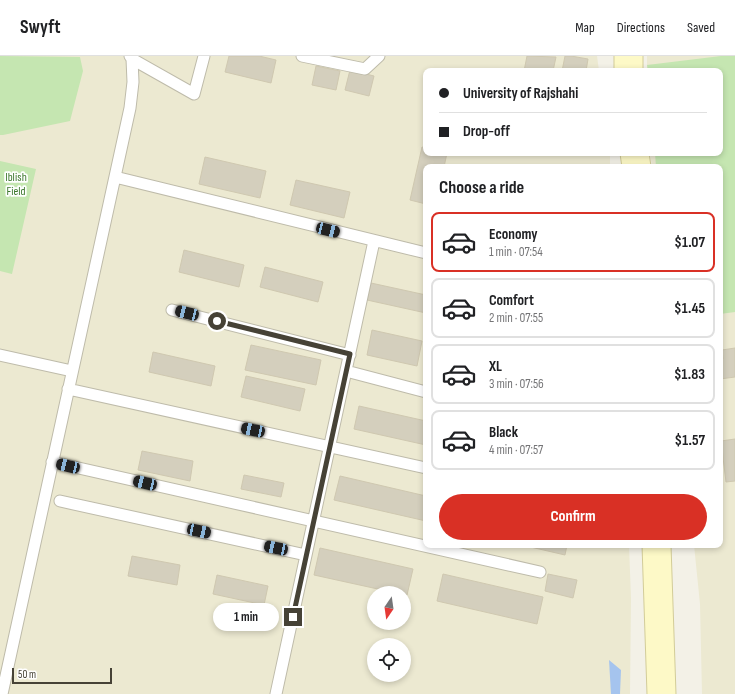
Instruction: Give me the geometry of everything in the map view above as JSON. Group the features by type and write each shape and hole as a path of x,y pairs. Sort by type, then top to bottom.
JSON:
{"main road":[{"path":"622,56 622,68"},
{"path":"635,56 635,68"},
{"path":"650,548 655,694"},
{"path":"663,548 668,694"}],"street":[{"path":"131,57 194,94 204,56"},
{"path":"302,56 365,69 379,56"},
{"path":"2,694 12,656 52,462 130,108 133,82 131,57"},
{"path":"115,177 423,252"},
{"path":"276,694 374,241"},
{"path":"172,310 350,354"},
{"path":"0,355 72,371"},
{"path":"346,372 423,391"},
{"path":"68,389 423,467"},
{"path":"52,462 423,546"},
{"path":"60,501 306,555"},
{"path":"434,548 540,572"}],"shaded area":[{"path":"0,56 597,56 599,68 423,68 423,156 610,156 610,164 423,164 423,548 629,548 631,598 630,694 0,694"},
{"path":"647,56 735,56 735,694 702,694 700,604 694,548 723,548 723,164 652,164 650,156 723,156 723,68 647,68"}],"green space":[{"path":"0,56 80,57 83,71 70,121 0,135"},
{"path":"721,56 735,56 735,312 723,314 723,164 656,164 655,156 723,156 723,68 648,68 647,65"},
{"name":"Iblish Field","path":"0,161 36,169 12,274 0,271"}],"water":[{"path":"609,660 621,670 620,694 611,694"}],"building":[{"path":"229,56 259,56 276,60 271,83 225,72"},
{"path":"527,56 556,57 554,68 525,68"},
{"path":"565,56 588,59 586,68 563,68"},
{"path":"316,66 340,71 336,90 312,85"},
{"path":"350,70 374,76 369,96 345,90"},
{"path":"422,147 423,156 446,156 445,164 423,164 423,203 410,200"},
{"path":"205,157 266,171 260,198 199,184"},
{"path":"296,180 350,192 344,218 290,205"},
{"path":"184,250 244,265 239,287 179,272"},
{"path":"265,267 323,282 318,302 260,287"},
{"path":"371,283 423,294 423,312 367,300"},
{"path":"372,330 422,341 417,366 367,355"},
{"path":"251,345 321,360 316,385 245,370"},
{"path":"735,348 735,377 723,379 723,350"},
{"path":"153,352 215,366 211,386 149,372"},
{"path":"246,376 305,389 300,411 241,397"},
{"path":"359,406 423,420 423,444 354,429"},
{"path":"735,439 735,481 726,482 723,457 723,441"},
{"path":"142,451 193,461 190,481 138,470"},
{"path":"244,475 284,483 281,497 241,489"},
{"path":"340,476 423,495 423,520 334,500"},
{"path":"320,548 413,569 409,586 367,587 314,575"},
{"path":"535,548 566,548 565,555"},
{"path":"132,556 180,565 177,585 128,576"},
{"path":"443,574 543,597 537,624 437,601"},
{"path":"548,574 577,580 573,598 545,591"},
{"path":"217,575 268,586 264,605 213,594"}],"route":[{"path":"217,321 350,354 293,617"}]}
